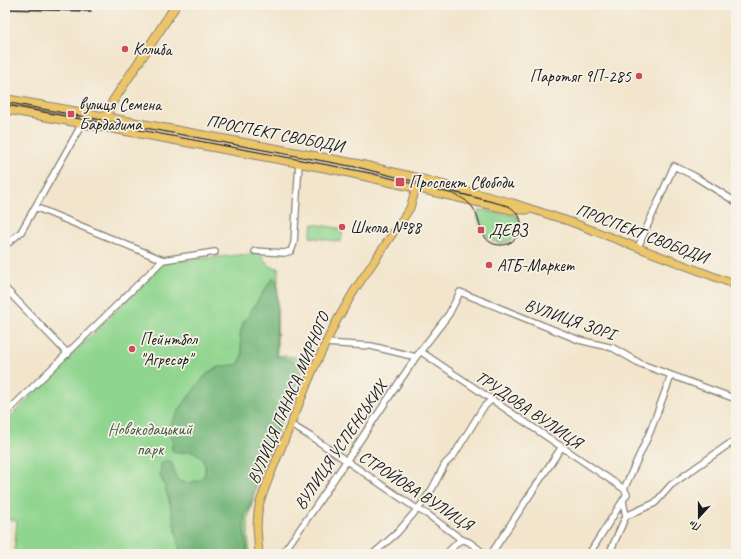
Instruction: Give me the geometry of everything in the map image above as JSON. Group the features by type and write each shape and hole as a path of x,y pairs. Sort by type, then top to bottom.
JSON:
{"highway":[{"path":"102,127 113,101 176,5"},
{"name":"ПРОСПЕКТ СВОБОДИ","path":"5,98 107,117"},
{"name":"ПРОСПЕКТ СВОБОДИ","path":"5,109 102,127"}],"main road":[{"name":"ПРОСПЕКТ СВОБОДИ","path":"107,117 351,162 419,178 537,210 736,285"},
{"name":"ПРОСПЕКТ СВОБОДИ","path":"102,127 340,170 511,210 537,210"},
{"name":"ВУЛИЦЯ ПАНАСА МИРНОГО","path":"260,554 257,527 260,502 290,424 325,343 354,291 410,208 419,178"}],"street":[{"path":"5,246 21,232 82,123 85,113"},
{"path":"255,251 284,253 291,251 294,243 299,163"},
{"path":"638,247 674,166 694,176 736,202"},
{"path":"35,207 163,260 215,252"},
{"path":"5,414 163,260"},
{"path":"5,288 68,354"},
{"name":"ВУЛИЦЯ ЗОРІ","path":"420,351 450,314 460,292 579,340 613,348 641,364 736,399"},
{"path":"325,343 370,346 416,357"},
{"name":"ВУЛИЦЯ УСПЕНСЬКИХ","path":"282,554 420,351"},
{"name":"ТРУДОВА ВУЛИЦЯ","path":"420,351 561,448 624,489"},
{"path":"589,554 624,501 627,494 624,489 645,444 672,376"},
{"path":"373,554 397,533 417,509 432,489 445,464 454,455 484,408 491,400"},
{"name":"СТРОЙОВА ВУЛИЦЯ","path":"290,424 485,554"},
{"path":"626,516 655,503 671,486 729,444 736,442"},
{"path":"488,554 491,554 561,448"},
{"path":"609,554 626,516 624,501"},
{"path":"446,554 461,539"}],"green space":[{"path":"481,210 517,216 520,224 519,231 515,237 501,243 493,241 486,235 479,222 478,215"},
{"path":"313,224 343,229 341,242 310,237"},
{"name":"Новокодацький парк","path":"260,253 269,266 278,268 277,355 308,359 257,480 248,520 250,554 14,554 17,521 5,519 5,422 164,262"},
{"path":"273,277 277,282 276,356 295,362 303,370 296,382 286,410 279,421 272,440 271,449 258,481 250,507 245,515 244,530 248,554 177,554 180,551 170,504 160,475 161,464 165,461 170,461 176,477 180,482 200,480 205,473 205,468 203,460 197,454 193,452 177,453 172,450 173,443 169,428 175,416 207,374 218,367 235,365 240,362 242,354 240,334 243,323"}],"tram line":[{"path":"5,102 361,168 508,206 518,215 521,224 520,230 517,237 510,243 503,245 494,244 485,237 476,213 469,203 462,198 453,194 371,173 5,105"}],"railway":[{"path":"5,9 91,11"}],"place":[{"name":"Колиба","path":"125,49"},
{"name":"Паротяг 9П-285","path":"639,76"},
{"name":"вулиця Семена Бардадима","path":"71,114"},
{"name":"Проспект Свободи","path":"400,182"},
{"name":"Школа №88","path":"342,227"},
{"name":"ДЕВЗ","path":"481,230"},
{"name":"АТБ-Маркет","path":"489,265"},
{"name":"Пейнтбол \"Агресор\"","path":"132,349"}]}
